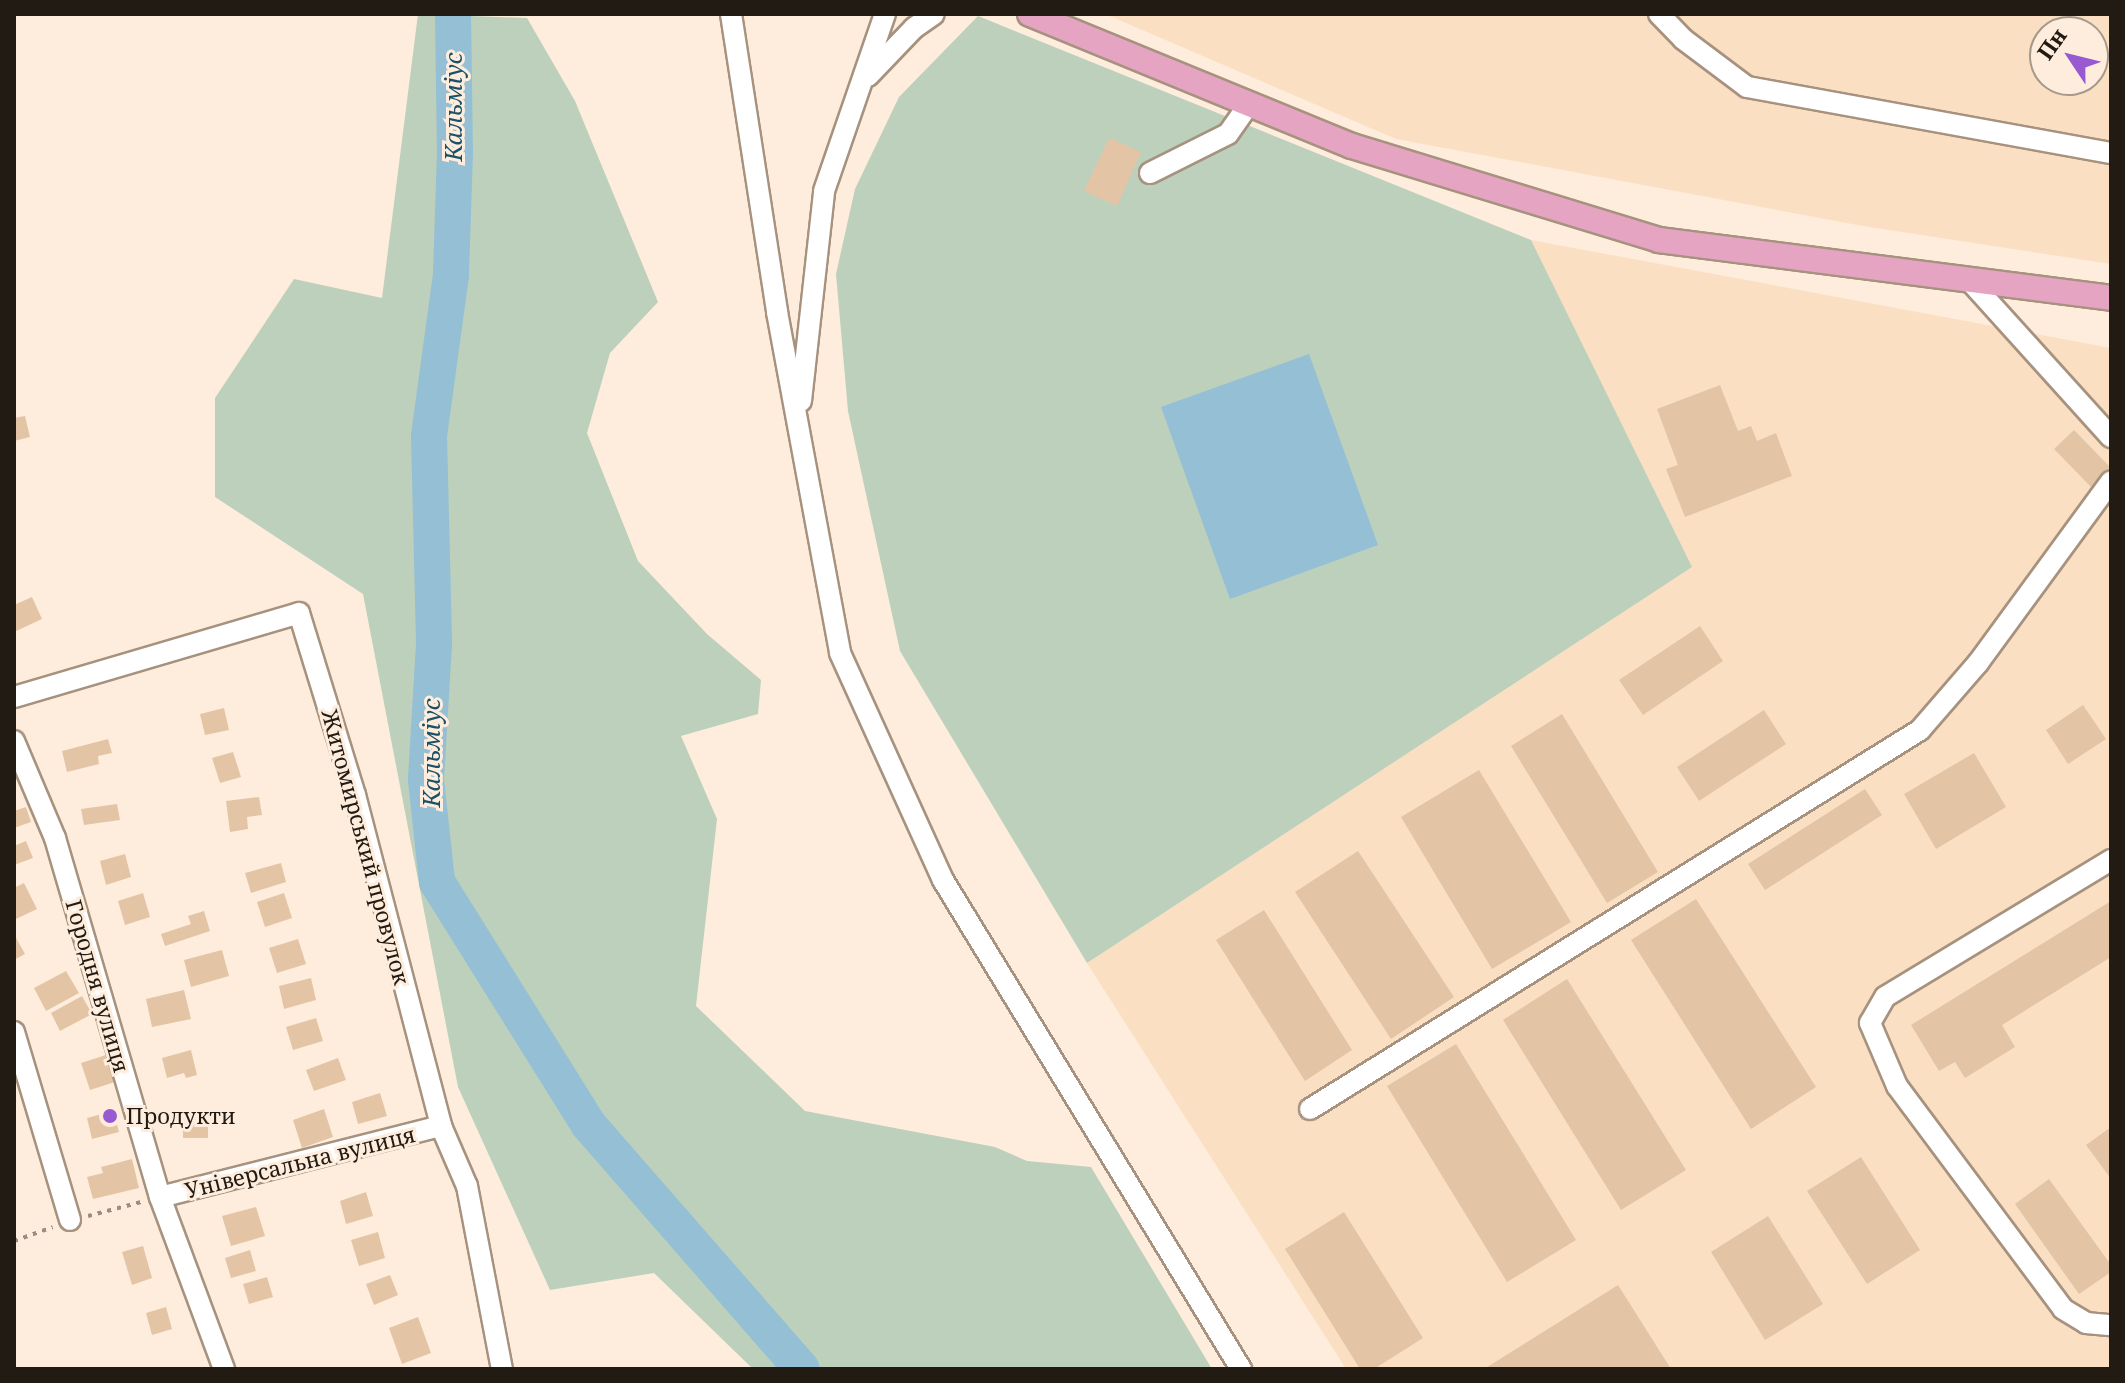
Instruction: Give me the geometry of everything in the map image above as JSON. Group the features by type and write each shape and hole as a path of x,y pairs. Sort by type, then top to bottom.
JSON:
{"main road":[{"path":"1030,14 1352,146 1659,240 2111,298"}],"street":[{"path":"731,14 777,312 840,653 943,880 1241,1369"},
{"path":"799,421 824,191 885,14"},
{"path":"865,79 914,28 934,14"},
{"path":"1659,14 1683,39 1747,87 2111,153"},
{"path":"1150,173 1228,134 1249,104"},
{"path":"1969,280 2111,437"},
{"path":"1310,1109 1920,730 1978,663 2111,481"},
{"name":"Житомирський провулок","path":"14,697 299,613 355,795 441,1126 467,1186 502,1369"},
{"name":"Городня вулиця","path":"14,741 55,838 160,1197 224,1369"},
{"path":"2111,860 1885,997 1870,1023 1897,1086 2063,1309 2086,1323 2111,1325"},
{"path":"14,1032 70,1220"},
{"name":"Універсальна вулиця","path":"160,1197 441,1126"}],"shaded area":[{"path":"1105,14 2111,14 2111,264 1863,226 1396,139"},
{"path":"1531,240 2111,348 2111,1369 1346,1369 1087,963 1691,567"}],"green space":[{"path":"418,14 527,18 575,101 658,302 610,353 587,433 638,561 707,634 761,680 758,714 681,736 717,819 696,1006 805,1111 995,1147 1027,1161 1091,1167 1212,1369 753,1369 654,1273 550,1290 458,1087 363,594 215,497 215,398 294,279 382,298"},
{"path":"978,16 1531,240 1692,567 1087,963 900,651 848,411 836,274 855,189 899,97"}],"water":[{"path":"1309,354 1378,545 1230,599 1161,407"}],"building":[{"path":"1109,138 1141,152 1117,206 1084,191"},
{"path":"1720,385 1738,431 1751,426 1757,441 1776,433 1792,476 1685,517 1666,469 1678,465 1657,409"},
{"path":"25,416 30,437 14,441 14,418"},
{"path":"2074,430 2111,468 2092,488 2054,449"},
{"path":"32,597 42,619 14,632 14,605"},
{"path":"1700,626 1723,661 1643,715 1619,680"},
{"path":"2083,705 2106,739 2068,764 2046,730"},
{"path":"224,708 229,730 205,735 200,714"},
{"path":"1764,710 1786,744 1699,801 1677,767"},
{"path":"1562,714 1658,872 1607,903 1511,746"},
{"path":"108,739 112,753 98,756 99,764 67,772 62,751"},
{"path":"233,752 241,777 220,783 212,758"},
{"path":"1974,753 2006,807 1936,849 1904,794"},
{"path":"1479,770 1571,922 1492,969 1401,817"},
{"path":"1865,789 1882,815 1765,890 1748,864"},
{"path":"259,797 262,815 247,817 248,829 230,832 226,801"},
{"path":"117,804 120,820 84,825 81,809"},
{"path":"26,807 31,822 14,828 14,811"},
{"path":"26,841 33,858 14,865 14,846"},
{"path":"1358,851 1454,997 1391,1039 1295,892"},
{"path":"125,854 131,877 106,885 100,861"},
{"path":"281,863 286,882 251,893 245,873"},
{"path":"24,883 37,909 16,919 14,888"},
{"path":"143,893 150,917 125,925 118,901"},
{"path":"284,893 292,918 265,927 257,902"},
{"path":"1696,899 1816,1087 1751,1129 1631,940"},
{"path":"2111,901 2111,957 2002,1025 2015,1047 1965,1078 1955,1062 1939,1071 1911,1025"},
{"path":"1264,910 1352,1050 1305,1081 1216,940"},
{"path":"204,911 210,931 165,946 161,934 191,924 188,916"},
{"path":"14,934 25,954 14,960"},
{"path":"298,939 306,964 277,973 269,948"},
{"path":"222,950 229,976 191,987 184,960"},
{"path":"66,971 79,993 46,1011 34,988"},
{"path":"311,978 316,1000 284,1009 279,986"},
{"path":"1567,979 1686,1170 1621,1210 1503,1020"},
{"path":"184,990 191,1019 152,1027 146,999"},
{"path":"82,996 92,1014 60,1031 51,1013"},
{"path":"316,1018 323,1041 293,1050 286,1027"},
{"path":"1456,1044 1576,1240 1507,1282 1387,1086"},
{"path":"191,1050 197,1075 186,1078 184,1073 167,1078 162,1058"},
{"path":"109,1054 118,1081 90,1090 81,1063"},
{"path":"338,1058 346,1080 314,1091 306,1070"},
{"path":"380,1093 387,1116 358,1124 352,1102"},
{"path":"324,1109 333,1137 302,1148 293,1120"},
{"path":"113,1111 119,1132 92,1139 87,1118"},
{"path":"183,1114 208,1114 208,1138 183,1138"},
{"path":"2111,1127 2111,1179 2086,1145"},
{"path":"1861,1157 1920,1250 1867,1284 1807,1191"},
{"path":"132,1159 139,1188 93,1199 87,1177 103,1173 101,1167"},
{"path":"2049,1179 2111,1265 2111,1272 2079,1294 2015,1204"},
{"path":"366,1192 373,1216 346,1224 340,1201"},
{"path":"256,1207 265,1236 231,1246 222,1216"},
{"path":"1344,1212 1423,1338 1374,1369 1360,1369 1285,1249"},
{"path":"1768,1216 1823,1304 1765,1340 1711,1252"},
{"path":"378,1232 385,1258 359,1266 351,1240"},
{"path":"143,1246 152,1278 132,1285 122,1252"},
{"path":"250,1250 256,1271 231,1278 225,1258"},
{"path":"390,1275 398,1295 374,1305 366,1284"},
{"path":"267,1277 273,1297 249,1304 243,1284"},
{"path":"1618,1285 1671,1369 1484,1369"},
{"path":"166,1307 172,1329 152,1335 146,1313"},
{"path":"418,1317 431,1353 402,1364 389,1328"}],"waterway":[{"name":"Кальміус","path":"453,14 455,152 451,275 429,436 434,644 426,780 437,882 588,1124 802,1369"}],"place":[{"name":"Продукти","path":"110,1116"}]}
